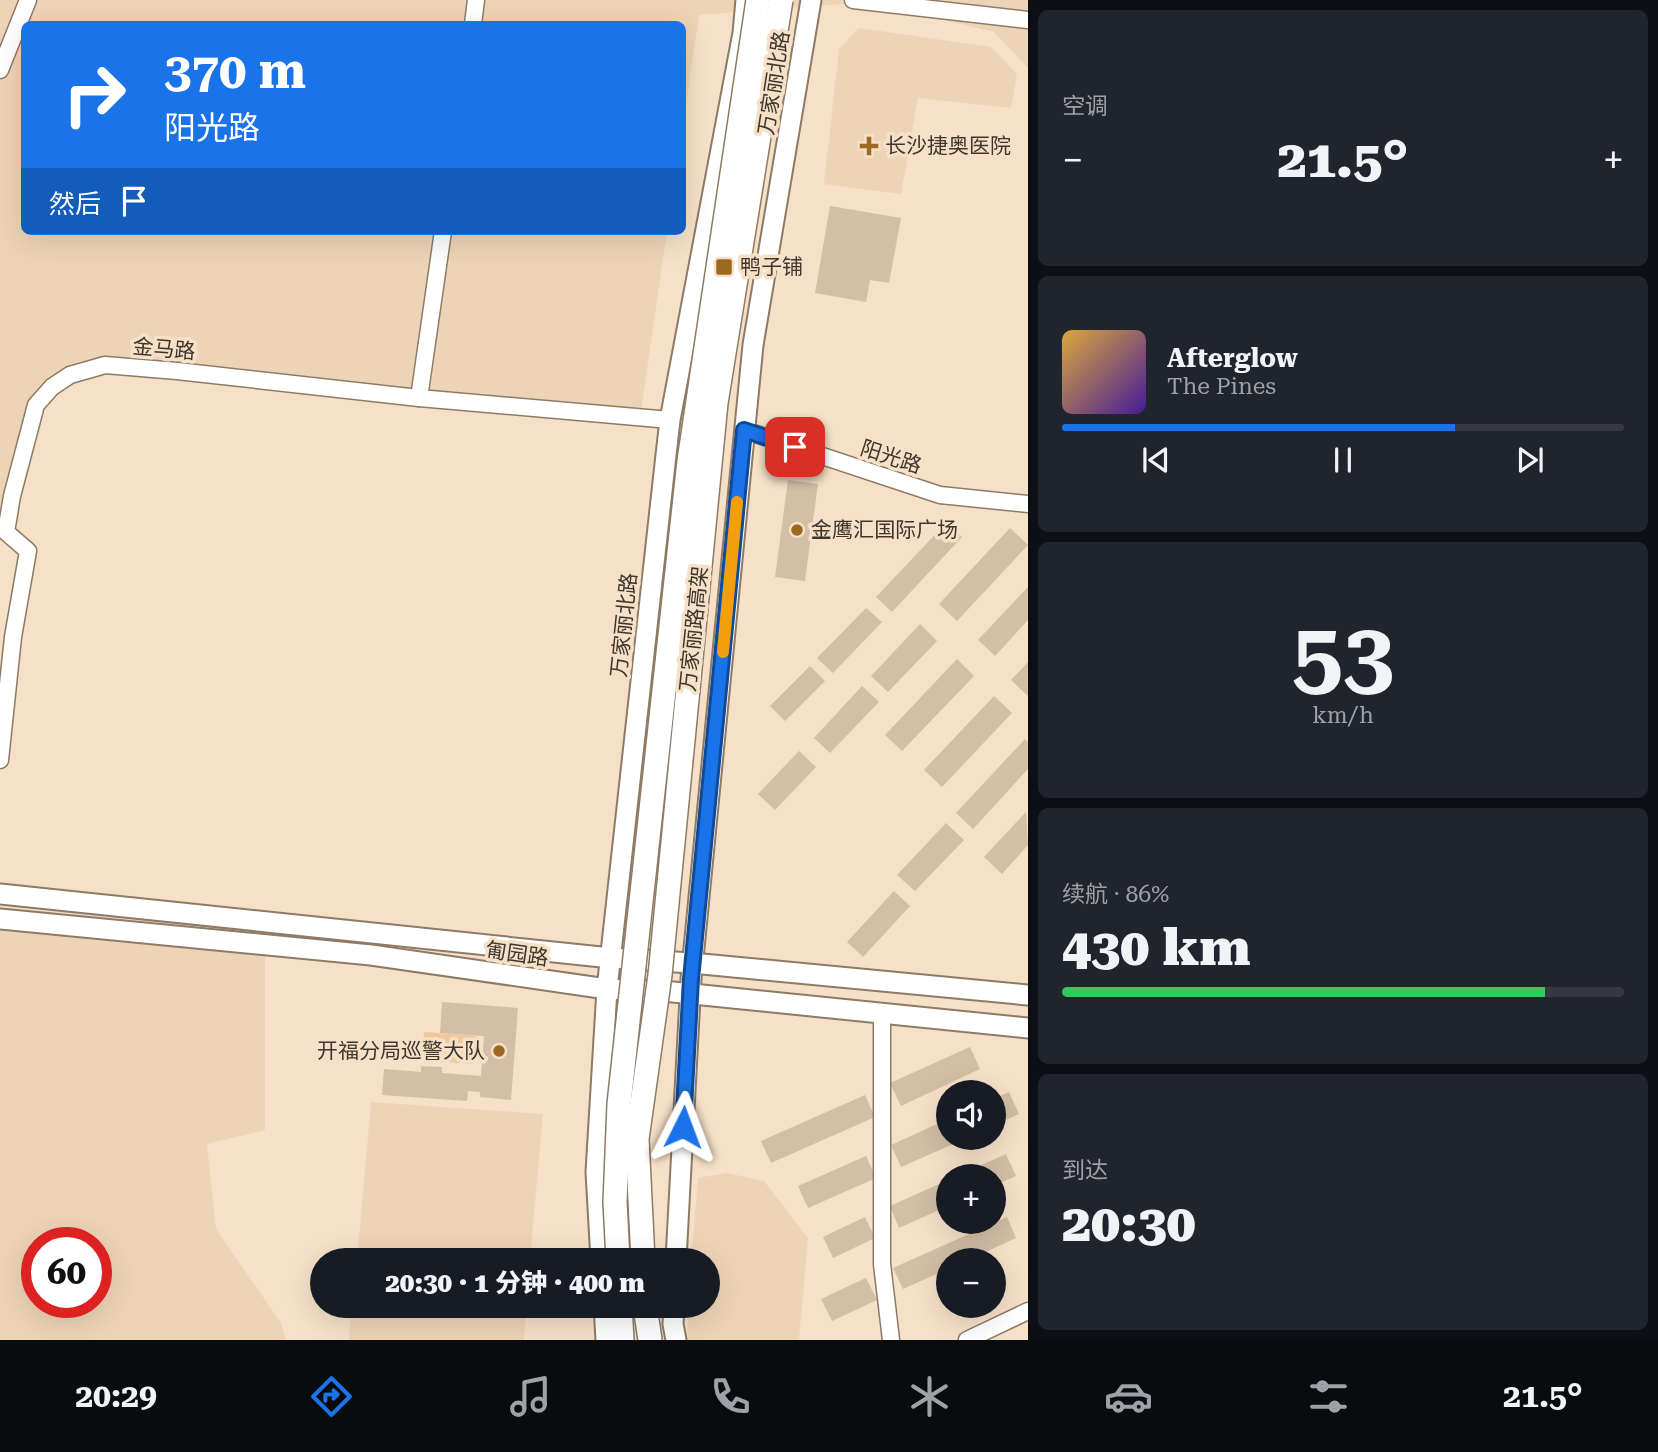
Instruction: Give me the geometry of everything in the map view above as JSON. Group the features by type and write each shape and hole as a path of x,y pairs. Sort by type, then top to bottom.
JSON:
{"highway":[{"name":"万家丽路高架","path":"617,1248 615,1202 619,1104 688,475 758,0"},
{"name":"万家丽路高架","path":"642,1248 637,1139 660,975 716,403 781,0"},
{"path":"621,1318 622,1340"},
{"path":"647,1318 650,1340"}],"main road":[{"name":"万家丽北路","path":"600,1248 596,1172 607,989 670,420 743,33 746,0"},
{"name":"万家丽北路","path":"677,1248 692,963 753,345 811,0"},
{"name":"匍园路","path":"0,894 611,958 692,963 1028,995"},
{"name":"匍园路","path":"0,919 371,956 607,989 1028,1028"},
{"path":"605,1318 606,1340"},
{"path":"673,1318 676,1340"}],"street":[{"path":"0,70 27,0"},
{"path":"472,21 476,0"},
{"path":"853,0 1028,20"},
{"path":"419,398 442,235"},
{"name":"金马路","path":"0,760 13,637 28,551 6,532 12,496 36,405 52,387 70,374 105,365 419,398 670,420"},
{"name":"阳光路","path":"744,430 940,495 1028,504"},
{"path":"882,1014 882,1265 891,1340"},
{"path":"967,1340 1028,1311"}],"shaded area":[{"path":"0,0 1028,0 1028,68 994,32 868,2 699,15 686,106 686,21 21,21 21,235 666,235 641,411 100,361 33,403 19,433 0,508"},
{"name":"长沙捷奥医院","path":"859,28 991,47 1017,74 1011,108 918,98 901,194 824,184 839,49"},
{"path":"0,919 265,952 265,1130 207,1144 216,1229 281,1323 286,1340 0,1340"},
{"path":"424,1032 477,1036 474,1064 422,1060"},
{"path":"371,1102 543,1114 531,1248 358,1248"},
{"path":"727,1173 764,1181 808,1238 799,1340 687,1340 688,1318 720,1318 720,1248 692,1248 698,1178"},
{"path":"351,1318 526,1318 524,1340 349,1340"}],"building":[{"path":"830,206 901,218 889,283 870,280 866,302 815,293"},
{"name":"金鹰汇国际广场","path":"788,480 818,484 805,581 775,577"},
{"path":"947,522 962,537 892,612 876,597"},
{"path":"1010,528 1028,545 957,621 939,604"},
{"path":"1028,587 1028,620 995,656 978,640"},
{"path":"866,608 882,622 833,673 817,658"},
{"path":"920,624 937,641 888,692 871,676"},
{"path":"957,659 974,676 902,751 885,735"},
{"path":"1028,662 1028,696 1011,680"},
{"path":"810,666 825,681 785,721 770,706"},
{"path":"862,686 879,702 830,753 814,738"},
{"path":"994,696 1012,713 942,787 924,770"},
{"path":"1025,739 1028,742 1028,769 973,829 956,813"},
{"path":"799,751 816,767 775,810 758,794"},
{"path":"1026,812 1028,845 1002,874 984,857"},
{"path":"946,823 964,840 915,891 897,875"},
{"path":"894,891 910,906 863,957 847,942"},
{"name":"开福分局巡警大队","path":"442,1002 518,1008 511,1100 480,1097 480,1092 468,1091 467,1101 382,1095 384,1069 421,1072 421,1066 442,1067 442,1073 481,1076 484,1036 440,1033"},
{"path":"970,1047 980,1069 957,1080 936,1080 936,1090 901,1106 890,1083"},
{"path":"1009,1092 1019,1114 1006,1120 1006,1093"},
{"path":"865,1095 875,1117 771,1163 761,1141"},
{"path":"936,1124 936,1150 940,1150 901,1167 891,1145"},
{"path":"1006,1154 1016,1176 1006,1181 1006,1164 984,1164"},
{"path":"866,1156 876,1178 808,1208 798,1186"},
{"path":"936,1185 936,1211 899,1228 890,1206"},
{"path":"865,1217 875,1238 833,1258 823,1237"},
{"path":"1006,1217 1016,1238 994,1248 938,1248 969,1234 1006,1234"},
{"path":"936,1249 936,1274 903,1289 893,1268"},
{"path":"866,1278 877,1300 832,1321 821,1299"}],"slow traffic":[{"path":"723,652 737,502"}],"place":[{"name":"长沙捷奥医院","path":"869,146"},
{"name":"鸭子铺","path":"724,267"},
{"name":"金鹰汇国际广场","path":"797,530"},
{"name":"开福分局巡警大队","path":"499,1051"}],"route":[{"path":"683,1127 691,979 744,430 795,447"}]}
